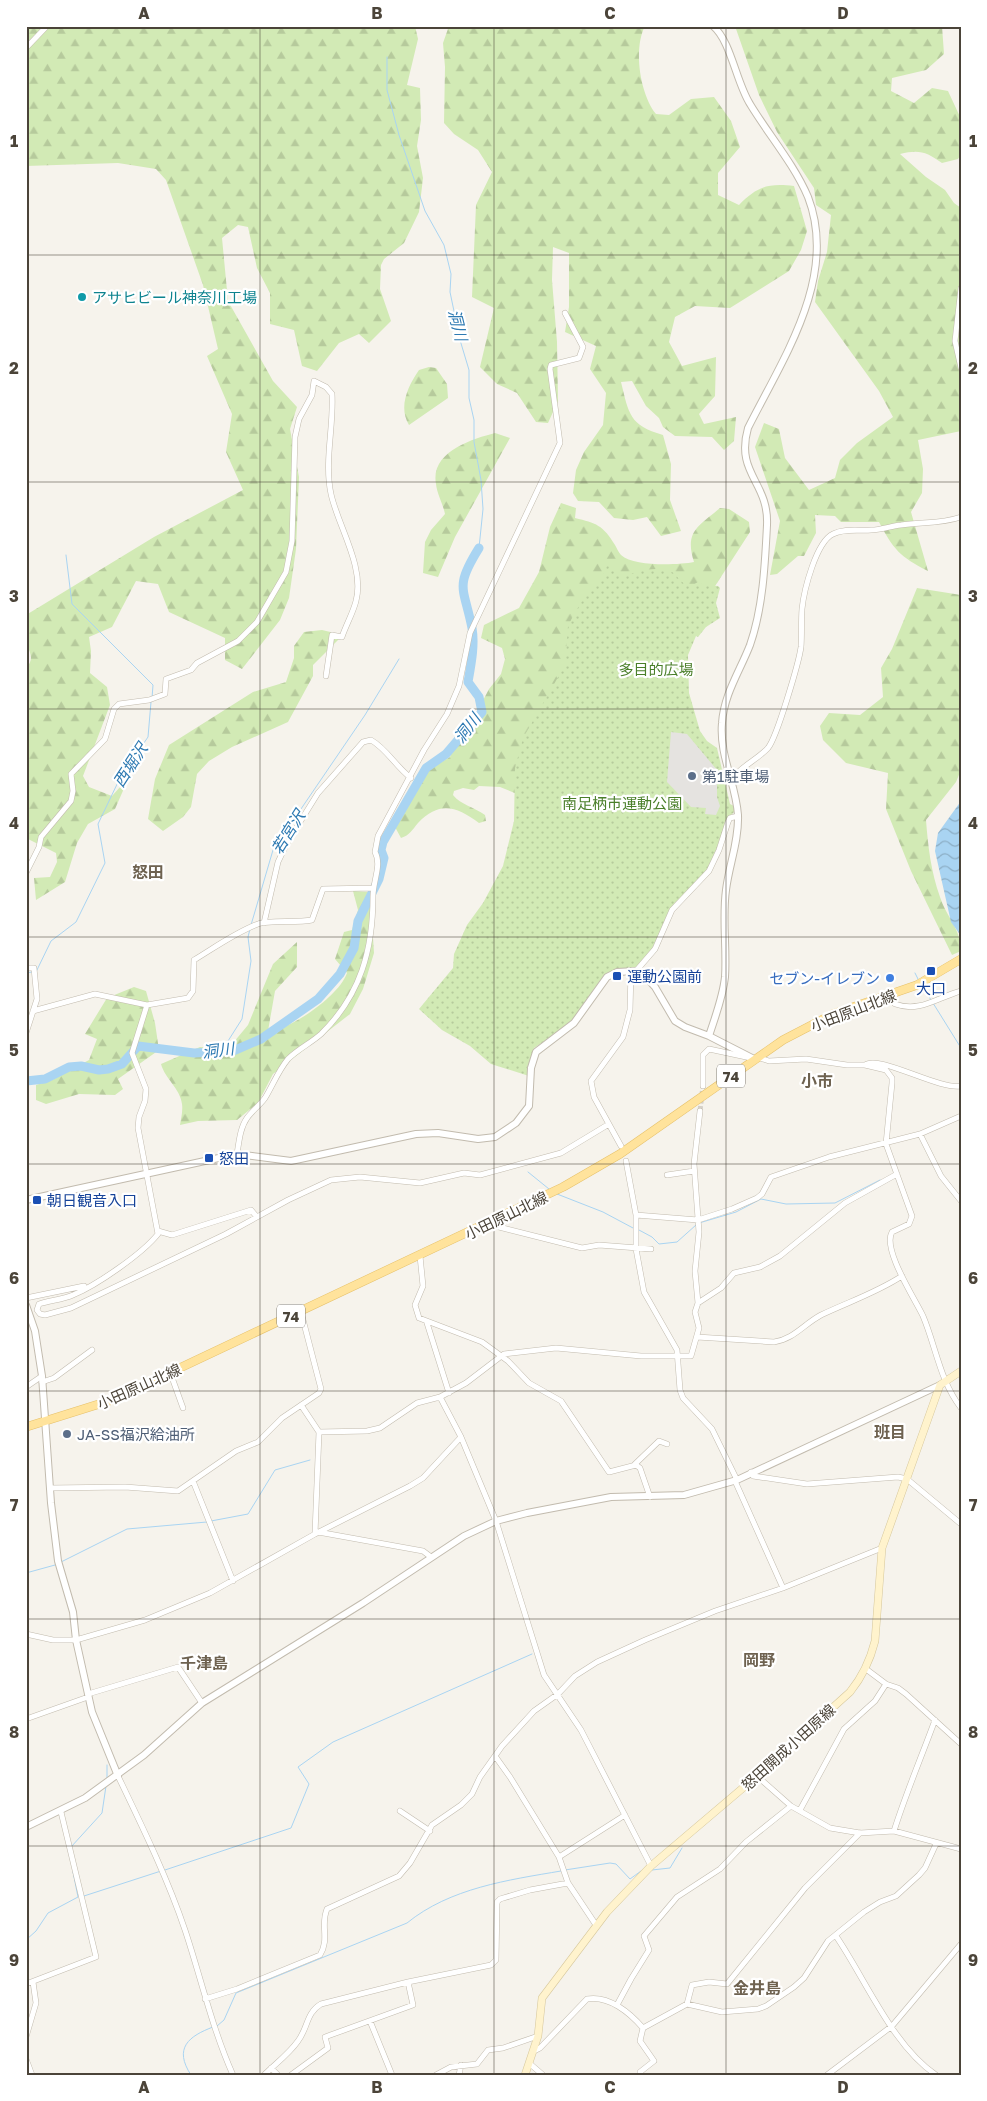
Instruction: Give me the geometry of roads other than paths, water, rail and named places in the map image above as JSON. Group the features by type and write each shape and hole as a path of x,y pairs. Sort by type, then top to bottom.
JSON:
{"main road":[{"name":"小田原山北線","path":"26,1427 112,1400 553,1192 606,1164 686,1110 755,1058 807,1026 833,1014 889,996 921,983 960,961"},
{"path":"942,1383 961,1371"},
{"name":"怒田開成小田原線","path":"525,2075 538,2036 542,1998 596,1925 650,1867 757,1776 850,1692 866,1669 875,1641 882,1548 942,1383"}],"street":[{"path":"26,48 47,26"},
{"path":"709,1036 725,978 726,889 736,840 738,816 736,793 722,744 723,714 728,691 750,645 756,623 767,520 762,492 745,461 744,441 748,428 803,315 814,270 816,230 807,195 742,92 723,38 713,26"},
{"path":"961,288 955,341 961,368"},
{"path":"237,1154 241,1130 246,1118 264,1098 278,1072 289,1058 320,1036 349,1002 359,981 371,937 373,888 379,859 375,852 378,836 411,778 424,750 447,714 459,686 470,633 560,443 550,369 551,365 579,358 583,347 565,313"},
{"path":"26,873 39,847 41,837 68,807 73,792 71,774 105,738 114,709 119,704 150,700 165,694 166,679 191,670 197,663 238,641 257,622 275,593 286,572 292,541 295,437 299,419 312,395 314,381 326,387 332,394 331,493 351,553 357,581 356,601 342,637 332,636 326,676"},
{"path":"731,780 738,771 768,747 774,734 796,666 800,647 802,607 807,588 817,553 826,538 839,532 943,522 961,517"},
{"path":"264,923 278,862 287,843 318,794 363,742 371,740 379,744 398,768 411,778"},
{"path":"622,1146 594,1097 591,1081 616,1049 626,1029 634,971 655,949 672,910 709,871 719,850 730,818 738,816"},
{"path":"33,1011 95,994 147,1005 188,998 194,991 194,960 259,923 297,923 312,920 323,889 373,888"},
{"path":"26,968 34,968 37,999 26,1033"},
{"path":"26,1200 237,1154 291,1161 423,1134 438,1133 478,1138 495,1137 516,1123 529,1106 531,1068 536,1052 574,1023 607,977 617,972 634,971 644,975 655,987 675,1020 685,1027 755,1058"},
{"path":"889,996 895,1004 916,1006 933,1002 961,991"},
{"path":"147,1005 132,1053 146,1089 138,1128 158,1232 150,1244 92,1284 73,1295 39,1304 37,1310 40,1314 45,1315 71,1308 226,1234 257,1216 331,1180 354,1177 420,1183 464,1173 480,1174 561,1153 609,1124"},
{"path":"703,1086 703,1055 709,1049 738,1057 768,1061 806,1059 847,1066 872,1063 891,1066 942,1085 961,1086"},
{"path":"865,1065 886,1070 892,1078 886,1144 912,1216 909,1224 892,1232 890,1238 894,1257 926,1324 942,1383 961,1408"},
{"path":"26,1089 26,1104"},
{"path":"319,1432 367,1431 380,1428 417,1403 440,1397 466,1384 500,1355 556,1348 641,1356 691,1356 699,1324 695,1312 698,1303 695,1271 699,1232 694,1171 700,1111"},
{"path":"636,1214 698,1220 732,1209 757,1198 762,1194 771,1177 797,1166 920,1134 961,1116"},
{"path":"920,1134 941,1176 961,1201"},
{"path":"626,1161 636,1214 636,1249 644,1292 675,1346 680,1390 683,1398 712,1429 783,1588"},
{"path":"667,1175 694,1171"},
{"path":"698,1303 724,1284 734,1273 760,1267 780,1256 845,1202 897,1174"},
{"path":"158,1232 172,1235 251,1210 257,1216"},
{"path":"487,1224 582,1248 599,1245 651,1249"},
{"path":"420,1256 423,1286 415,1305 419,1318 427,1323 475,1338 500,1355 529,1383 565,1403 609,1472 634,1465 659,1441 667,1444"},
{"path":"697,1337 774,1342 784,1340 821,1315 885,1287 902,1276"},
{"path":"26,1298 92,1284"},
{"path":"26,1305 31,1318 42,1379 50,1488 59,1564 73,1612 76,1640 88,1696 107,1750 185,1930 205,1999 233,2075"},
{"path":"50,1488 126,1487 174,1492 236,1451 258,1442 282,1418 319,1393 321,1384 301,1312"},
{"path":"427,1323 449,1393"},
{"path":"26,1387 42,1379 54,1378 92,1350"},
{"path":"170,1372 183,1408"},
{"path":"26,1827 61,1812 118,1776 202,1703 362,1603 456,1540 496,1521 604,1498 684,1495 736,1480 942,1383"},
{"path":"440,1397 461,1438 496,1521 544,1674 581,1730 650,1867"},
{"path":"301,1405 319,1432 316,1533"},
{"path":"26,1634 53,1640 76,1640 145,1620 202,1597 316,1533 410,1486 423,1478 461,1438"},
{"path":"634,1465 640,1468 650,1497"},
{"path":"751,1472 753,1476 807,1484 898,1477 907,1479 961,1524"},
{"path":"193,1481 233,1581"},
{"path":"316,1533 423,1551 431,1557"},
{"path":"205,1999 237,1989 320,1955 327,1938 323,1922 327,1909 399,1876 430,1832 432,1825 461,1805 472,1794 480,1777 495,1756 534,1711 558,1694 575,1676 605,1658 715,1611 783,1588 882,1548"},
{"path":"26,1719 88,1696 178,1667 202,1703"},
{"path":"866,1669 886,1684 898,1688 906,1694 961,1744"},
{"path":"800,1810 844,1729 875,1702 886,1684"},
{"path":"894,1831 906,1792 924,1752 935,1720"},
{"path":"495,1756 559,1857 568,1883 596,1925"},
{"path":"757,1776 790,1806 830,1828 860,1834 894,1831 936,1844 960,1848"},
{"path":"617,2006 649,1950 644,1936 677,1897 720,1869 746,1842 790,1806"},
{"path":"400,1811 430,1832"},
{"path":"26,1984 96,1957 61,1812"},
{"path":"559,1857 625,1815"},
{"path":"687,2004 692,1985 708,1982 727,1984 805,1888 860,1834"},
{"path":"641,2075 640,2072 654,2061 640,2041 643,2028 687,2004 722,2012 758,2009 766,2006 804,1978 828,1941 864,1912 880,1902 896,1896 919,1876 925,1868 936,1844"},
{"path":"264,2075 298,2042 308,2017 321,2004 408,1982 491,1965 496,1960 498,1902 500,1899 530,1890 563,1886 568,1883"},
{"path":"836,1936 892,2026 916,2058 936,2075"},
{"path":"827,2075 892,2026 961,1944"},
{"path":"26,2037 36,2003 33,1982"},
{"path":"291,2075 328,2048 325,2037 413,2005 408,1982"},
{"path":"534,2051 540,2048 587,1999 592,1998 617,2006 630,2014 643,2028"},
{"path":"370,2020 392,2075"},
{"path":"436,2075 451,2067 477,2064 488,2050 503,2048 538,2036"},
{"path":"26,2059 32,2075"},
{"path":"529,2064 543,2075"},
{"path":"459,2075 461,2065"},
{"path":"271,2068 278,2075"}],"water":[{"path":"961,801 961,873 959,880 961,936 951,922 935,851 938,833"}],"waterway":[{"name":"洞川","path":"387,57 387,90 399,135 425,211 444,245 451,274 450,292 460,340 469,370 469,398 474,420 474,442 481,480 483,509 479,548"},
{"name":"洞川","path":"26,1081 45,1079 69,1067 81,1066 99,1070 108,1069 122,1064 138,1046 194,1053 233,1051 261,1039 318,999 340,974 354,948 358,921 379,879 384,858 381,850 383,842 426,768 446,754 482,712 479,697 468,682 473,635 463,588 466,572 479,548"},
{"name":"西堀沢","path":"66,555 72,604 153,685 152,698"},
{"name":"若宮沢","path":"251,925 273,850 365,715 399,659"},
{"name":"西堀沢","path":"36,972 51,941 76,922 105,863 98,824 120,778 148,737 151,702"},
{"name":"若宮沢","path":"221,1052 242,1019 251,961 248,937 250,929"},
{"name":"西堀沢","path":"26,973 32,972"},
{"path":"915,973 919,981"},
{"path":"923,986 931,1000"},
{"path":"933,1003 961,1048"},
{"path":"528,1172 549,1189"},
{"path":"699,1223 736,1212 761,1199 786,1204 835,1203 880,1180"},
{"path":"557,1194 603,1212 633,1228"},
{"path":"639,1230 652,1237 659,1244 677,1242 696,1225"},
{"path":"211,1521 248,1514 275,1470 310,1460"},
{"path":"61,1562 127,1529 207,1522"},
{"path":"26,1573 55,1565"},
{"path":"165,1870 291,1828 309,1784 298,1767 333,1742 532,1654"},
{"path":"107,1765 107,1779"},
{"path":"71,1847 102,1813 106,1786"},
{"path":"652,1870 670,1868 682,1848"},
{"path":"565,1870 610,1863 616,1864 630,1879 641,1871"},
{"path":"84,1896 161,1871"},
{"path":"217,2026 224,2020 236,1993 407,1923 442,1901 480,1887 561,1871"},
{"path":"26,1940 36,1931 48,1913 78,1897 73,1872"},
{"path":"191,2075 183,2057 186,2044 197,2034 213,2027"}],"tunnel":[{"path":"700,1111 703,1086"}],"place":[{"name":"アサヒビール神奈川工場","path":"82,297"},
{"name":"第1駐車場","path":"692,776"},
{"name":"大口","path":"931,971"},
{"name":"運動公園前","path":"617,976"},
{"name":"セブン-イレブン","path":"890,978"},
{"name":"怒田","path":"209,1158"},
{"name":"朝日観音入口","path":"37,1200"},
{"name":"JA-SS福沢給油所","path":"67,1434"}],"district":[{"name":"怒田","path":"148,872"},
{"name":"小市","path":"817,1081"},
{"name":"班目","path":"890,1432"},
{"name":"岡野","path":"759,1660"},
{"name":"千津島","path":"204,1663"},
{"name":"金井島","path":"757,1988"}],"park label":[{"name":"多目的広場","path":"656,669"},
{"name":"南足柄市運動公園","path":"622,803"}]}
